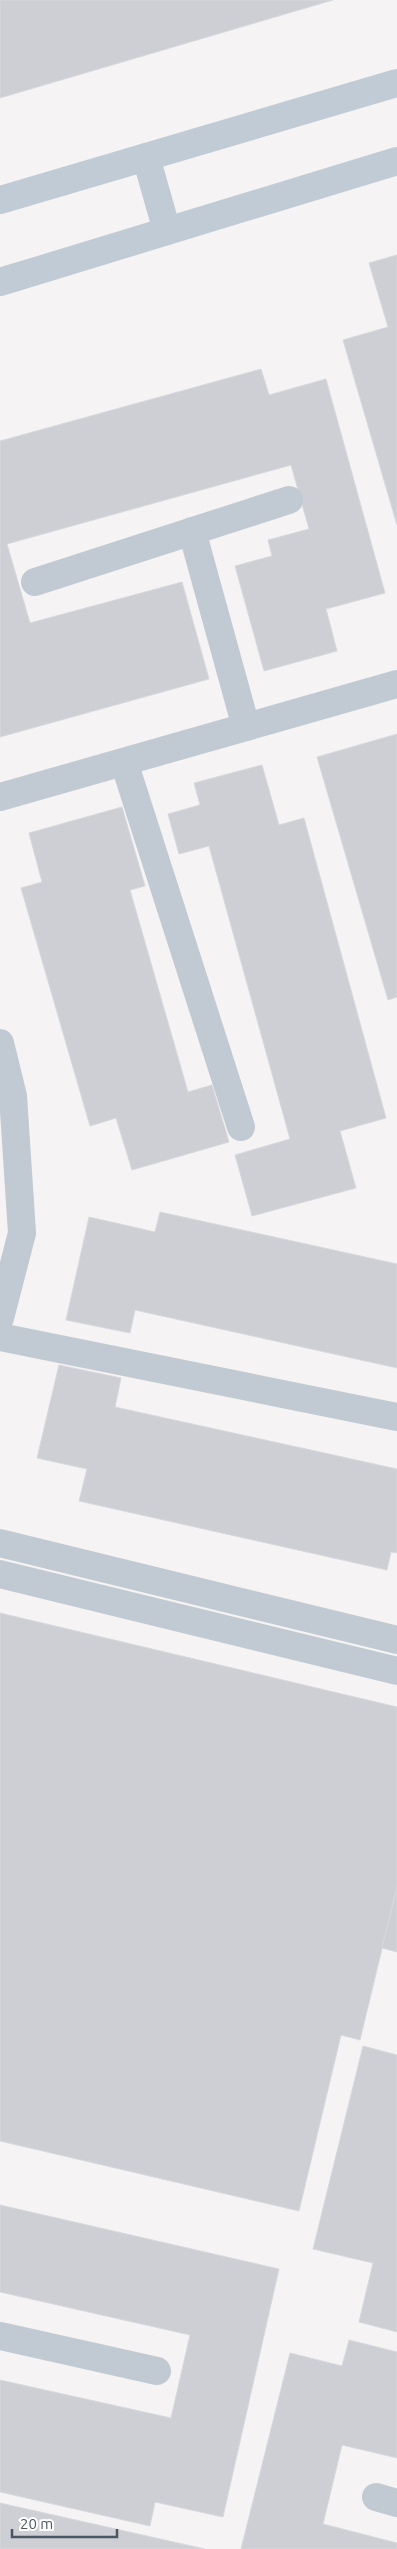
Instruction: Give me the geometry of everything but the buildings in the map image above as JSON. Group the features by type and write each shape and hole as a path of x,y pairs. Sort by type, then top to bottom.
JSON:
{"street":[{"path":"0,200 397,83"},
{"path":"146,157 167,231"},
{"path":"0,282 397,161"},
{"path":"35,582 289,500"},
{"path":"192,531 246,727"},
{"path":"0,797 397,684"},
{"path":"124,762 241,1126"},
{"path":"0,1043 13,1096 22,1233 0,1318"},
{"path":"0,1337 397,1418"},
{"path":"0,1543 397,1640"},
{"path":"0,1574 397,1671"},
{"path":"0,2336 157,2371"}]}
